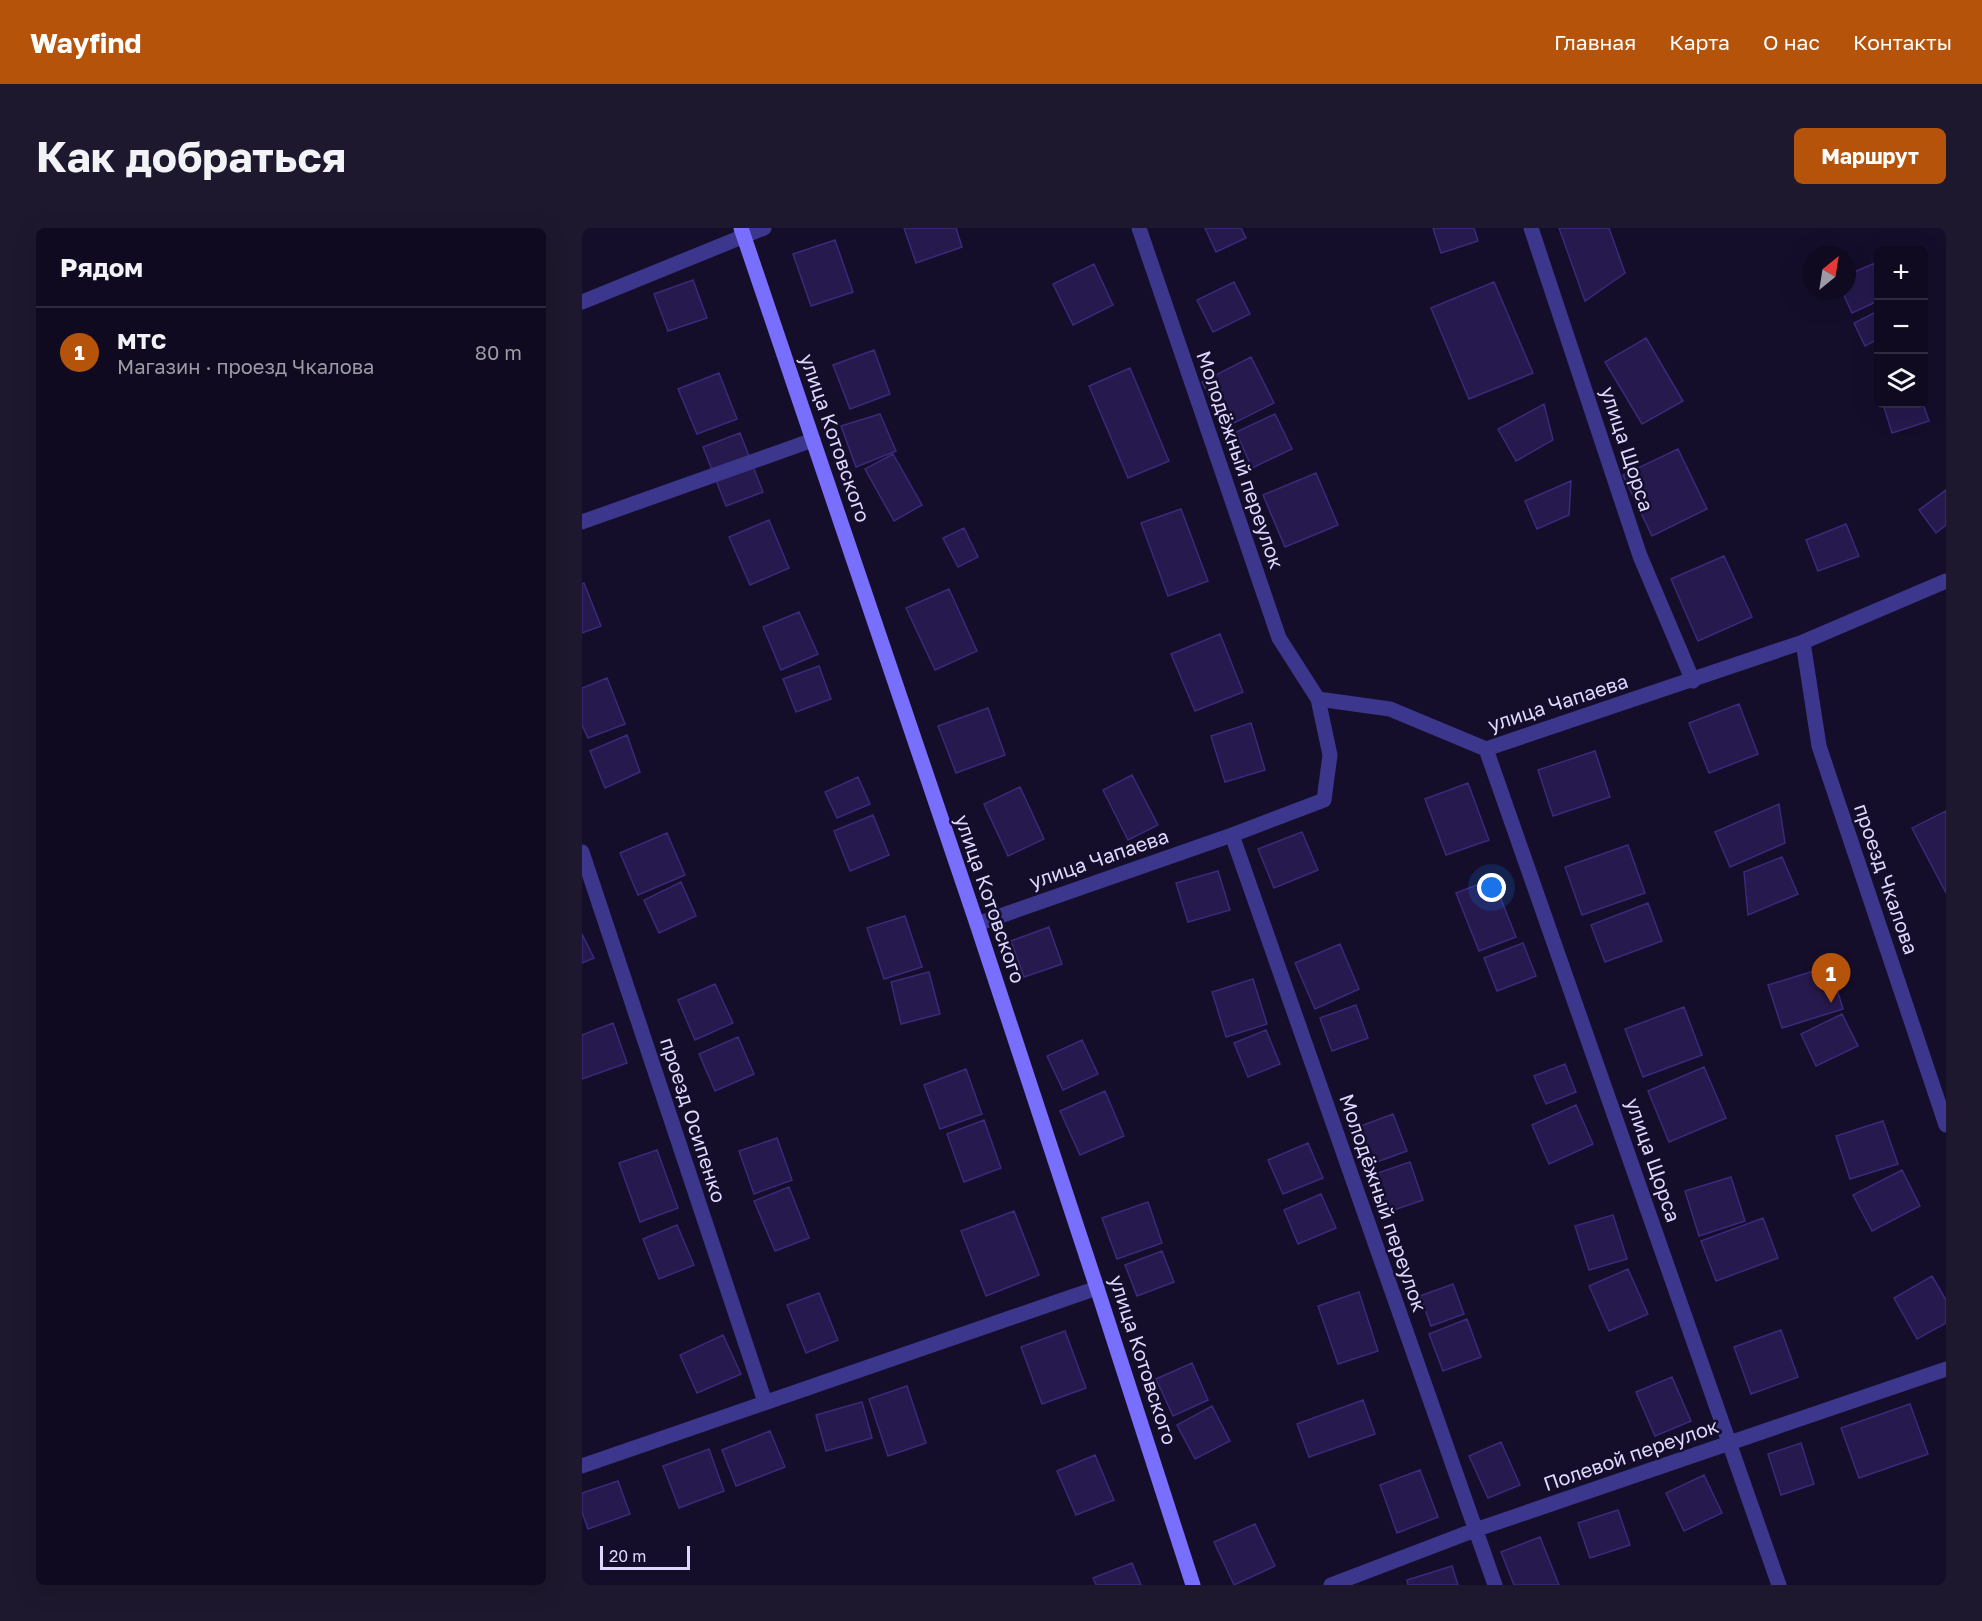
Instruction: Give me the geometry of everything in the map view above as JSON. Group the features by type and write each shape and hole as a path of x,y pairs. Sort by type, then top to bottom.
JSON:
{"street":[{"path":"582,302 742,231 764,228"},
{"name":"Молодёжный переулок","path":"1139,228 1279,639 1318,699"},
{"name":"улица Щорса","path":"1531,228 1640,556 1693,681"},
{"name":"улица Котовского","path":"742,231 977,924 1098,1288 1193,1585"},
{"path":"582,522 813,440"},
{"name":"улица Чапаева","path":"977,924 1232,835 1324,800 1330,755 1318,699 1390,709 1486,749 1803,642 1946,581"},
{"name":"проезд Чкалова","path":"1803,642 1819,746 1946,1125"},
{"name":"улица Щорса","path":"1486,749 1779,1585"},
{"name":"Молодёжный переулок","path":"1232,835 1495,1585"},
{"name":"проезд Осипенко","path":"582,852 765,1402"},
{"path":"582,1466 1098,1288"},
{"name":"Полевой переулок","path":"1330,1585 1475,1530 1946,1369"}],"building":[{"path":"904,228 956,228 962,247 916,263"},
{"path":"1205,228 1241,228 1246,238 1216,252"},
{"path":"1433,228 1474,228 1478,241 1441,253"},
{"path":"1559,228 1609,228 1625,273 1585,301"},
{"path":"835,240 853,292 811,306 793,254"},
{"path":"1874,263 1874,303 1852,313 1846,300 1856,300 1856,271"},
{"path":"1094,264 1113,305 1073,325 1053,284"},
{"path":"693,280 707,318 668,331 654,294"},
{"path":"1234,282 1250,314 1213,332 1197,300"},
{"path":"1494,282 1533,373 1469,399 1431,308"},
{"path":"1874,313 1874,341 1865,346 1854,323"},
{"path":"1646,338 1683,401 1642,424 1605,362"},
{"path":"874,350 890,394 850,409 833,365"},
{"path":"1251,357 1274,403 1226,427 1202,382"},
{"path":"1130,368 1169,461 1128,478 1089,386"},
{"path":"719,373 737,419 697,434 678,389"},
{"path":"1544,404 1553,440 1516,461 1498,429"},
{"path":"1884,408 1924,408 1929,421 1892,433"},
{"path":"880,414 896,451 856,467 841,426"},
{"path":"1275,414 1292,449 1252,468 1236,432"},
{"path":"740,433 763,492 726,506 703,447"},
{"path":"1678,449 1707,509 1652,536 1623,475"},
{"path":"893,454 922,505 894,521 865,469"},
{"path":"1316,473 1338,525 1285,547 1263,495"},
{"path":"1571,481 1569,515 1537,529 1525,501"},
{"path":"1946,490 1946,525 1936,533 1919,510"},
{"path":"1181,509 1208,581 1168,596 1141,523"},
{"path":"769,520 789,568 750,585 729,537"},
{"path":"1846,524 1859,556 1818,571 1806,540"},
{"path":"964,528 978,557 958,567 943,538"},
{"path":"1724,556 1752,617 1698,641 1671,579"},
{"path":"584,583 601,626 582,633 582,584"},
{"path":"949,589 977,651 935,670 906,608"},
{"path":"799,612 818,654 781,670 763,627"},
{"path":"1220,634 1243,692 1195,711 1171,654"},
{"path":"819,666 831,699 796,712 783,679"},
{"path":"607,678 625,724 588,738 582,725 582,688"},
{"path":"1739,704 1758,754 1709,773 1689,723"},
{"path":"988,708 1005,755 956,773 938,726"},
{"path":"1251,723 1265,770 1225,782 1211,736"},
{"path":"627,735 640,772 605,788 590,751"},
{"path":"1595,751 1610,797 1553,816 1538,770"},
{"path":"1132,775 1158,825 1128,840 1103,790"},
{"path":"858,777 870,804 837,818 825,792"},
{"path":"1468,783 1489,840 1446,855 1425,799"},
{"path":"1020,787 1044,839 1008,856 984,804"},
{"path":"1779,804 1785,843 1730,867 1715,832"},
{"path":"1946,811 1946,893 1912,828"},
{"path":"873,815 889,855 850,871 834,831"},
{"path":"1302,832 1318,870 1274,888 1258,849"},
{"path":"667,833 685,875 638,895 620,853"},
{"path":"1628,845 1645,893 1582,915 1565,867"},
{"path":"1782,857 1798,894 1748,915 1744,872"},
{"path":"1218,871 1230,910 1188,922 1176,883"},
{"path":"1493,879 1516,937 1479,951 1456,893"},
{"path":"681,882 696,916 659,933 644,900"},
{"path":"1648,903 1662,941 1605,962 1591,925"},
{"path":"905,916 922,967 884,979 867,928"},
{"path":"1049,927 1062,964 1024,977 1011,941"},
{"path":"582,934 594,958 582,963"},
{"path":"1523,943 1536,976 1497,991 1484,958"},
{"path":"1340,944 1359,989 1315,1009 1295,963"},
{"path":"1830,966 1843,1009 1782,1028 1768,985"},
{"path":"929,972 940,1014 901,1024 891,982"},
{"path":"1253,979 1267,1024 1226,1037 1212,992"},
{"path":"715,984 733,1023 695,1040 678,1000"},
{"path":"1356,1005 1368,1038 1332,1051 1320,1018"},
{"path":"1684,1007 1702,1055 1643,1077 1625,1029"},
{"path":"1842,1014 1858,1046 1816,1066 1801,1034"},
{"path":"613,1023 627,1063 582,1079 582,1035"},
{"path":"1266,1030 1280,1064 1248,1077 1234,1043"},
{"path":"738,1037 754,1074 715,1091 699,1054"},
{"path":"1082,1040 1098,1074 1063,1090 1047,1056"},
{"path":"1565,1064 1576,1092 1546,1104 1534,1076"},
{"path":"1704,1067 1726,1118 1669,1142 1648,1091"},
{"path":"966,1069 982,1114 940,1129 924,1085"},
{"path":"1105,1091 1124,1136 1080,1155 1060,1111"},
{"path":"1576,1105 1593,1144 1549,1164 1532,1125"},
{"path":"1393,1114 1407,1151 1363,1167 1350,1130"},
{"path":"984,1120 1001,1168 964,1182 947,1134"},
{"path":"1883,1121 1898,1164 1850,1179 1836,1136"},
{"path":"777,1138 792,1180 754,1194 739,1151"},
{"path":"1308,1143 1323,1178 1283,1194 1268,1160"},
{"path":"657,1150 678,1208 640,1222 619,1163"},
{"path":"1410,1162 1423,1200 1385,1213 1372,1175"},
{"path":"1902,1170 1920,1206 1872,1231 1853,1195"},
{"path":"1731,1177 1745,1221 1699,1236 1685,1191"},
{"path":"789,1187 809,1238 775,1251 754,1201"},
{"path":"1321,1194 1336,1228 1298,1244 1284,1210"},
{"path":"1148,1202 1162,1243 1117,1259 1102,1218"},
{"path":"1014,1211 1039,1275 986,1296 961,1231"},
{"path":"1613,1215 1627,1259 1589,1270 1575,1226"},
{"path":"1763,1218 1778,1258 1716,1281 1701,1241"},
{"path":"677,1225 694,1265 659,1279 643,1239"},
{"path":"1162,1251 1174,1282 1137,1296 1125,1265"},
{"path":"1628,1269 1648,1314 1609,1331 1589,1286"},
{"path":"1932,1276 1946,1300 1946,1323 1917,1339 1894,1298"},
{"path":"1453,1284 1464,1314 1431,1326 1420,1296"},
{"path":"1359,1292 1378,1351 1338,1364 1318,1306"},
{"path":"819,1293 838,1340 806,1353 787,1305"},
{"path":"1467,1319 1481,1357 1443,1371 1429,1334"},
{"path":"1781,1330 1798,1377 1751,1394 1734,1347"},
{"path":"1065,1331 1086,1388 1042,1404 1021,1347"},
{"path":"723,1335 741,1374 697,1393 680,1355"},
{"path":"1192,1363 1208,1400 1173,1416 1156,1379"},
{"path":"1672,1377 1691,1421 1655,1436 1636,1392"},
{"path":"907,1386 926,1443 888,1456 869,1399"},
{"path":"1363,1400 1375,1434 1309,1457 1297,1424"},
{"path":"862,1402 872,1438 826,1451 816,1415"},
{"path":"1910,1404 1928,1454 1859,1478 1841,1428"},
{"path":"1212,1406 1230,1441 1195,1459 1177,1425"},
{"path":"770,1431 785,1467 736,1486 722,1450"},
{"path":"1501,1442 1520,1485 1488,1498 1469,1456"},
{"path":"1801,1443 1814,1484 1781,1495 1768,1454"},
{"path":"709,1449 724,1491 679,1508 663,1466"},
{"path":"1095,1455 1114,1500 1076,1515 1057,1471"},
{"path":"1420,1470 1438,1517 1397,1533 1380,1485"},
{"path":"1704,1475 1722,1513 1684,1531 1666,1493"},
{"path":"618,1481 630,1514 588,1529 582,1512 582,1493"},
{"path":"1618,1510 1630,1545 1590,1558 1578,1523"},
{"path":"1255,1524 1275,1566 1234,1585 1214,1542"},
{"path":"1540,1537 1559,1585 1514,1585 1501,1552"},
{"path":"1132,1563 1141,1585 1096,1585 1093,1578"},
{"path":"1452,1566 1458,1585 1408,1585 1407,1580"}],"place":[{"name":"МТС","path":"1831,1003"}]}
